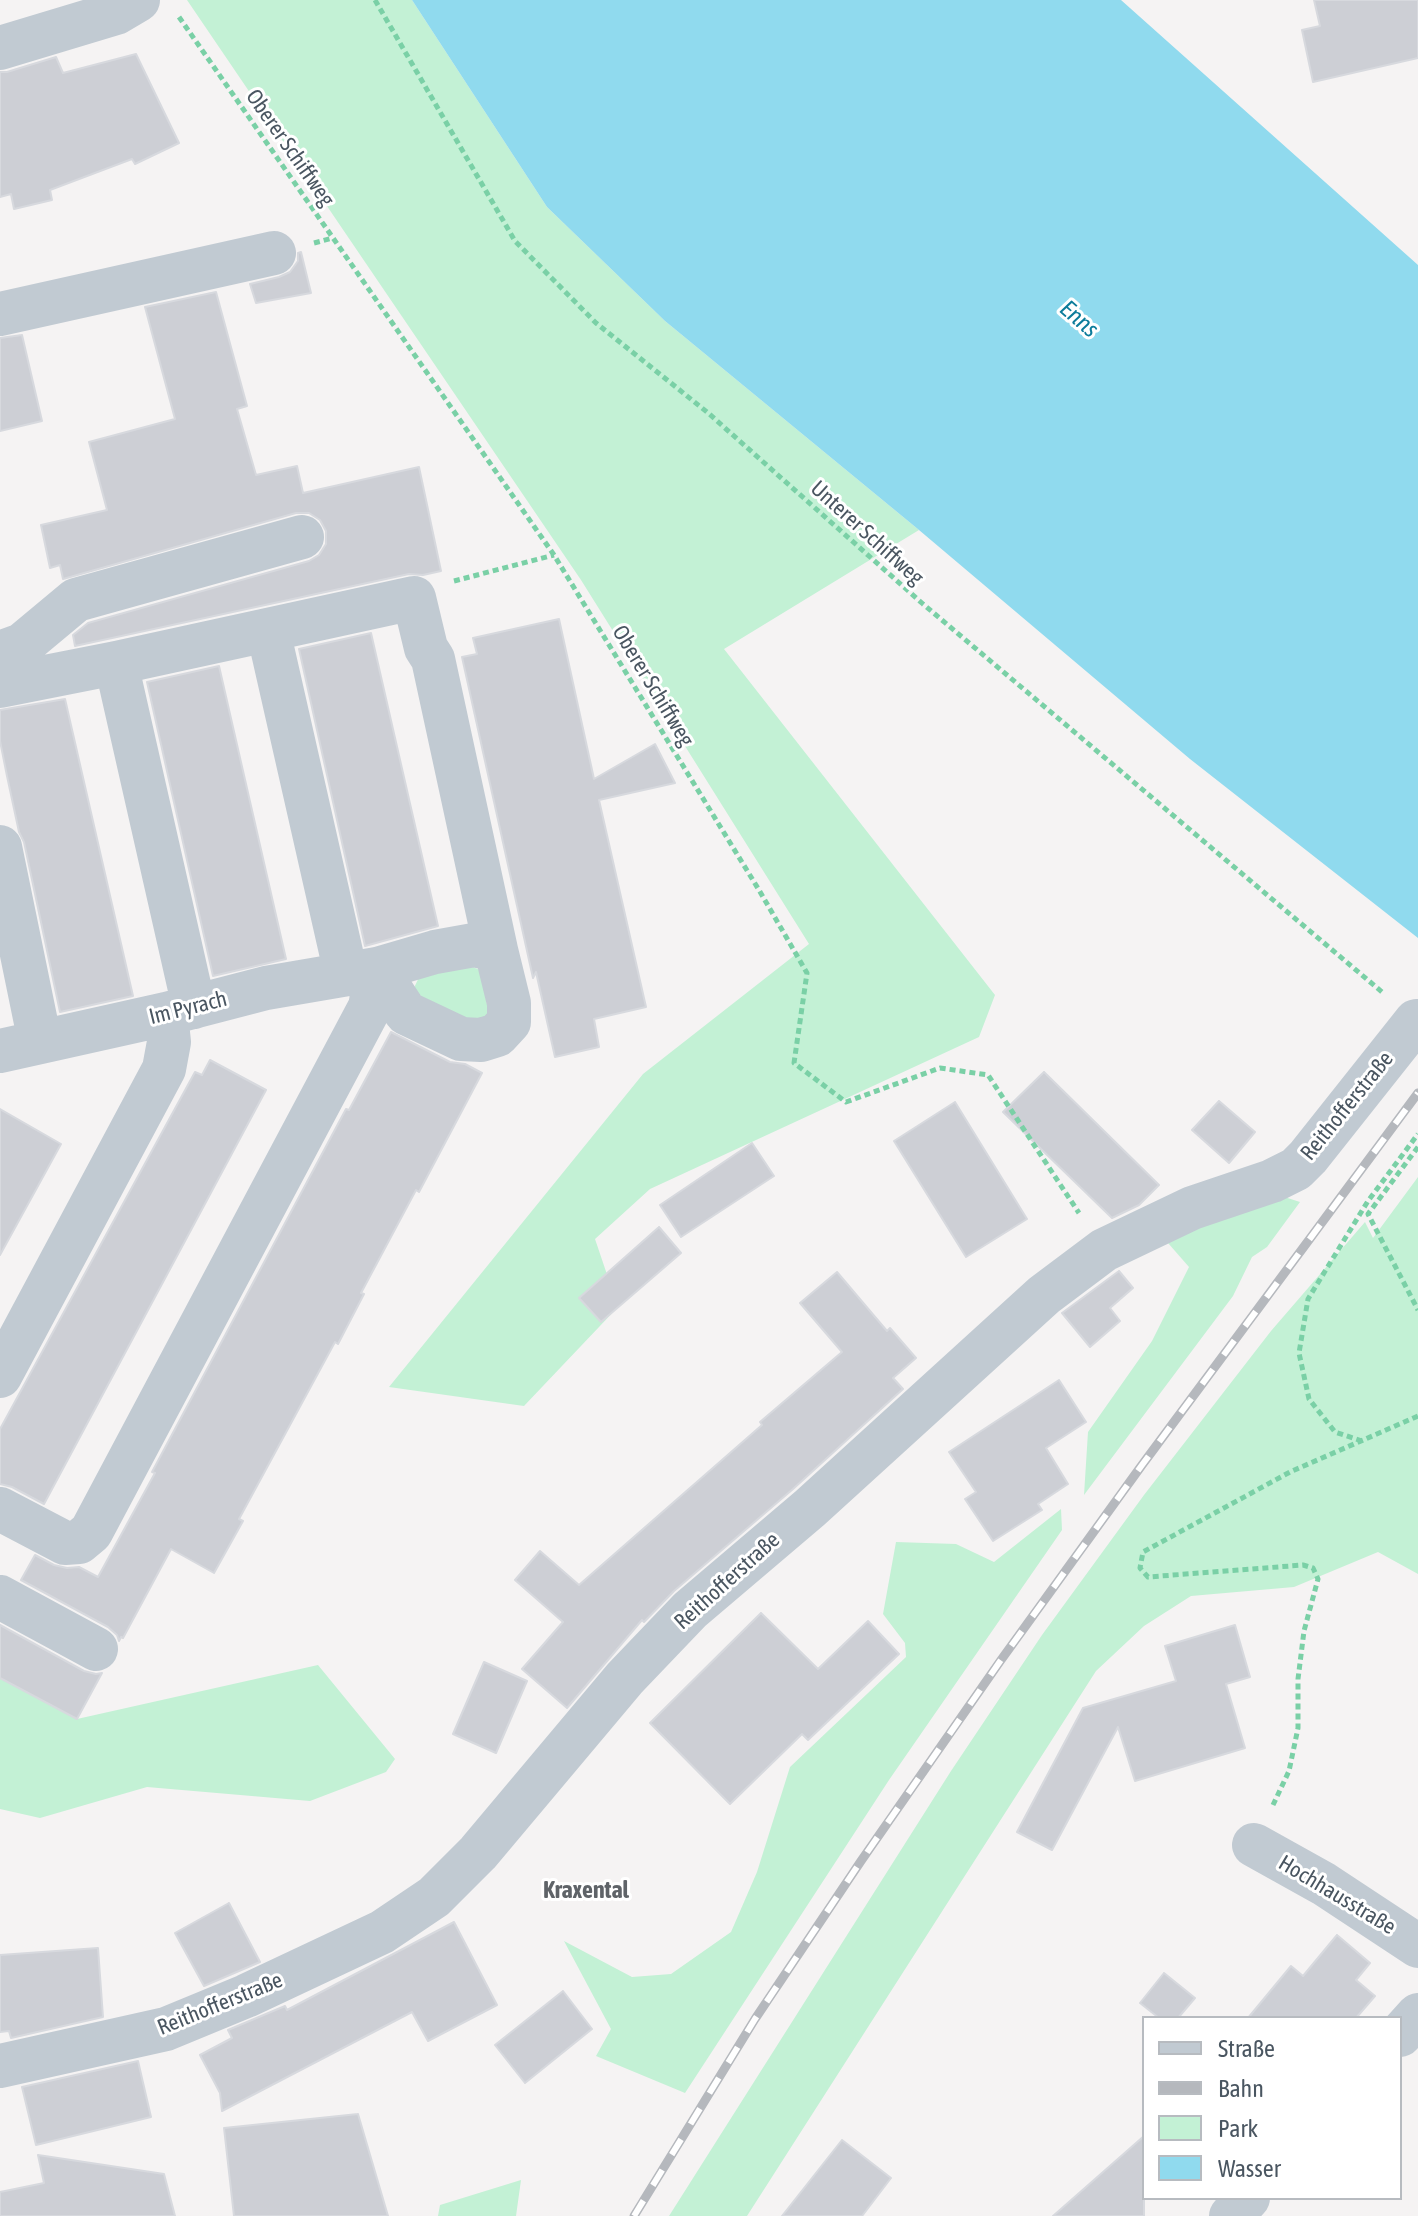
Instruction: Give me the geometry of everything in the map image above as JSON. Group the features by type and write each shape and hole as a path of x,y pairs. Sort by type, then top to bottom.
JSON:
{"street":[{"path":"0,48 116,13 157,6"},
{"path":"0,314 274,253"},
{"path":"0,653 22,645 76,600 302,537"},
{"path":"0,686 414,598 426,648 433,659 509,1003 509,1022 497,1035 481,1040 461,1039 406,1013 362,972"},
{"path":"0,1509 65,1543 79,1542 91,1532 370,1007 268,630"},
{"path":"0,1376 164,1069 180,1010 116,663"},
{"path":"0,847 20,1047"},
{"name":"Im Pyrach","path":"20,1047 266,988 362,972 435,952 474,945 496,950"},
{"name":"Reithofferstraße","path":"0,2066 166,2029 246,1996 382,1932 434,1897 478,1853 625,1678 690,1610 810,1508 1044,1295 1104,1250 1192,1208 1272,1181 1296,1169 1416,1021"},
{"path":"0,1597 96,1649"},
{"name":"Hochhausstraße","path":"1254,1845 1324,1884 1418,1946"},
{"path":"1402,2033 1418,2015"},
{"path":"1231,2216 1246,2200"}],"path":[{"name":"Unterer Schiffweg","path":"375,0 515,241 596,323 707,412 923,604 1416,1021"},
{"name":"Oberer Schiffweg","path":"157,6 554,555 759,890 807,973 794,1063 846,1102 940,1068 988,1075 1104,1250"},
{"path":"414,598 423,589 554,555"},
{"path":"1365,1441 1335,1432 1309,1399 1299,1353 1308,1299 1368,1201 1418,1134"},
{"path":"1418,1147 1368,1214 1418,1310"},
{"path":"1254,1845 1289,1771 1298,1728 1298,1679 1304,1631 1318,1579 1313,1568 1303,1565 1148,1577 1140,1568 1143,1552 1290,1472 1418,1416"}],"green space":[{"path":"187,0 412,0 547,207 665,321 919,530 724,649 995,995 979,1037 650,1189 595,1239 618,1307 524,1406 389,1387 643,1074 809,944 581,580"},
{"path":"463,963 480,970 490,1019 465,1030 413,990 420,975"},
{"path":"1418,1177 1418,1574 1378,1552 1294,1587 1191,1596 1144,1626 1096,1671 747,2216 669,2216 951,1771 1042,1635 1144,1495 1271,1331 1365,1222 1373,1238"},
{"path":"1272,1193 1300,1202 1267,1247 1252,1257 1233,1296 1084,1495 1088,1432 1152,1341 1189,1267 1161,1235"},
{"path":"1061,1509 1062,1530 889,1780 685,2093 596,2056 611,2029 564,1941 632,1977 671,1974 731,1932 757,1872 790,1767 906,1657 905,1643 883,1614 896,1542 956,1544 994,1562"},
{"path":"318,1665 395,1759 386,1772 310,1801 147,1787 40,1818 0,1809 0,1678 77,1719"},
{"path":"521,2180 516,2216 438,2216 440,2205"}],"water":[{"name":"Enns","path":"412,0 1121,0 1418,265 1418,938 1190,759 665,321 547,207"}],"building":[{"path":"1314,0 1418,0 1418,58 1313,82 1302,30 1320,26"},
{"path":"136,54 179,143 135,164 132,159 50,190 52,200 14,209 11,194 0,197 0,72 56,57 63,73"},
{"path":"301,252 311,293 256,303 250,284 290,272"},
{"path":"216,292 247,406 237,409 256,475 297,466 303,493 419,467 441,571 409,574 75,646 73,635 88,623 309,561 319,555 326,544 326,531 320,520 309,513 296,513 63,579 60,565 50,568 41,525 107,510 89,442 175,419 145,307"},
{"path":"22,335 42,421 0,431 0,338"},
{"path":"559,619 594,779 655,744 675,783 599,800 646,1007 594,1019 599,1047 555,1057 536,972 533,978 462,657 477,654 473,638"},
{"path":"371,633 438,926 365,946 299,649"},
{"path":"219,666 286,959 213,976 147,682"},
{"path":"65,699 133,996 60,1012 0,741 0,710"},
{"path":"391,1032 450,1062 465,1064 482,1073 361,1293 364,1294 338,1344 335,1342 239,1519 243,1521 214,1573 171,1549 119,1641 108,1627 21,1580 35,1555 54,1565 79,1567 98,1577 346,1109 349,1110"},
{"path":"210,1060 266,1090 44,1504 0,1484 0,1429 195,1072 202,1075"},
{"path":"1044,1072 1159,1185 1139,1205 1112,1218 1003,1112"},
{"path":"1219,1101 1255,1132 1229,1163 1192,1130"},
{"path":"955,1102 1027,1219 966,1257 894,1141"},
{"path":"0,1109 61,1144 0,1255"},
{"path":"752,1143 774,1176 681,1237 660,1205"},
{"path":"659,1227 681,1253 601,1322 579,1298"},
{"path":"1119,1271 1133,1288 1110,1308 1120,1321 1090,1347 1062,1313"},
{"path":"837,1272 887,1331 890,1328 916,1358 893,1378 903,1389 674,1591 644,1622 642,1620 567,1708 522,1669 563,1622 515,1580 540,1551 579,1585 842,1352 800,1303"},
{"path":"1059,1380 1086,1422 1046,1448 1068,1484 1038,1504 1042,1510 993,1541 965,1499 976,1492 949,1452"},
{"path":"761,1613 818,1669 868,1621 899,1654 808,1740 802,1734 730,1804 650,1723"},
{"path":"0,1625 84,1671 102,1673 77,1719 0,1678"},
{"path":"1235,1625 1250,1677 1226,1684 1245,1748 1135,1781 1118,1727 1052,1850 1017,1832 1083,1708 1176,1681 1165,1646"},
{"path":"484,1662 527,1681 496,1753 453,1734"},
{"path":"229,1903 260,1962 204,1986 175,1933"},
{"path":"454,1922 497,2005 428,2041 412,2012 222,2111 220,2093 200,2055 232,2038 228,2030 285,2006 287,2010"},
{"path":"1337,1935 1370,1963 1356,1980 1375,1996 1358,2016 1250,2016 1291,1966 1303,1976"},
{"path":"98,1948 103,2017 11,2038 9,2031 0,2032 0,1955"},
{"path":"1164,1973 1195,1998 1180,2016 1156,2016 1140,2003"},
{"path":"563,1991 592,2029 525,2083 495,2045"},
{"path":"138,2061 151,2117 36,2145 22,2087"},
{"path":"358,2114 388,2216 234,2216 224,2128"},
{"path":"1142,2138 1144,2216 1053,2216"},
{"path":"842,2140 891,2178 862,2216 782,2216"},
{"path":"38,2155 164,2174 175,2216 0,2216 0,2192 44,2183"}],"railway":[{"path":"634,2216 755,2019 1001,1660 1418,1093"}],"district":[{"name":"Kraxental","path":"586,1890"}]}
